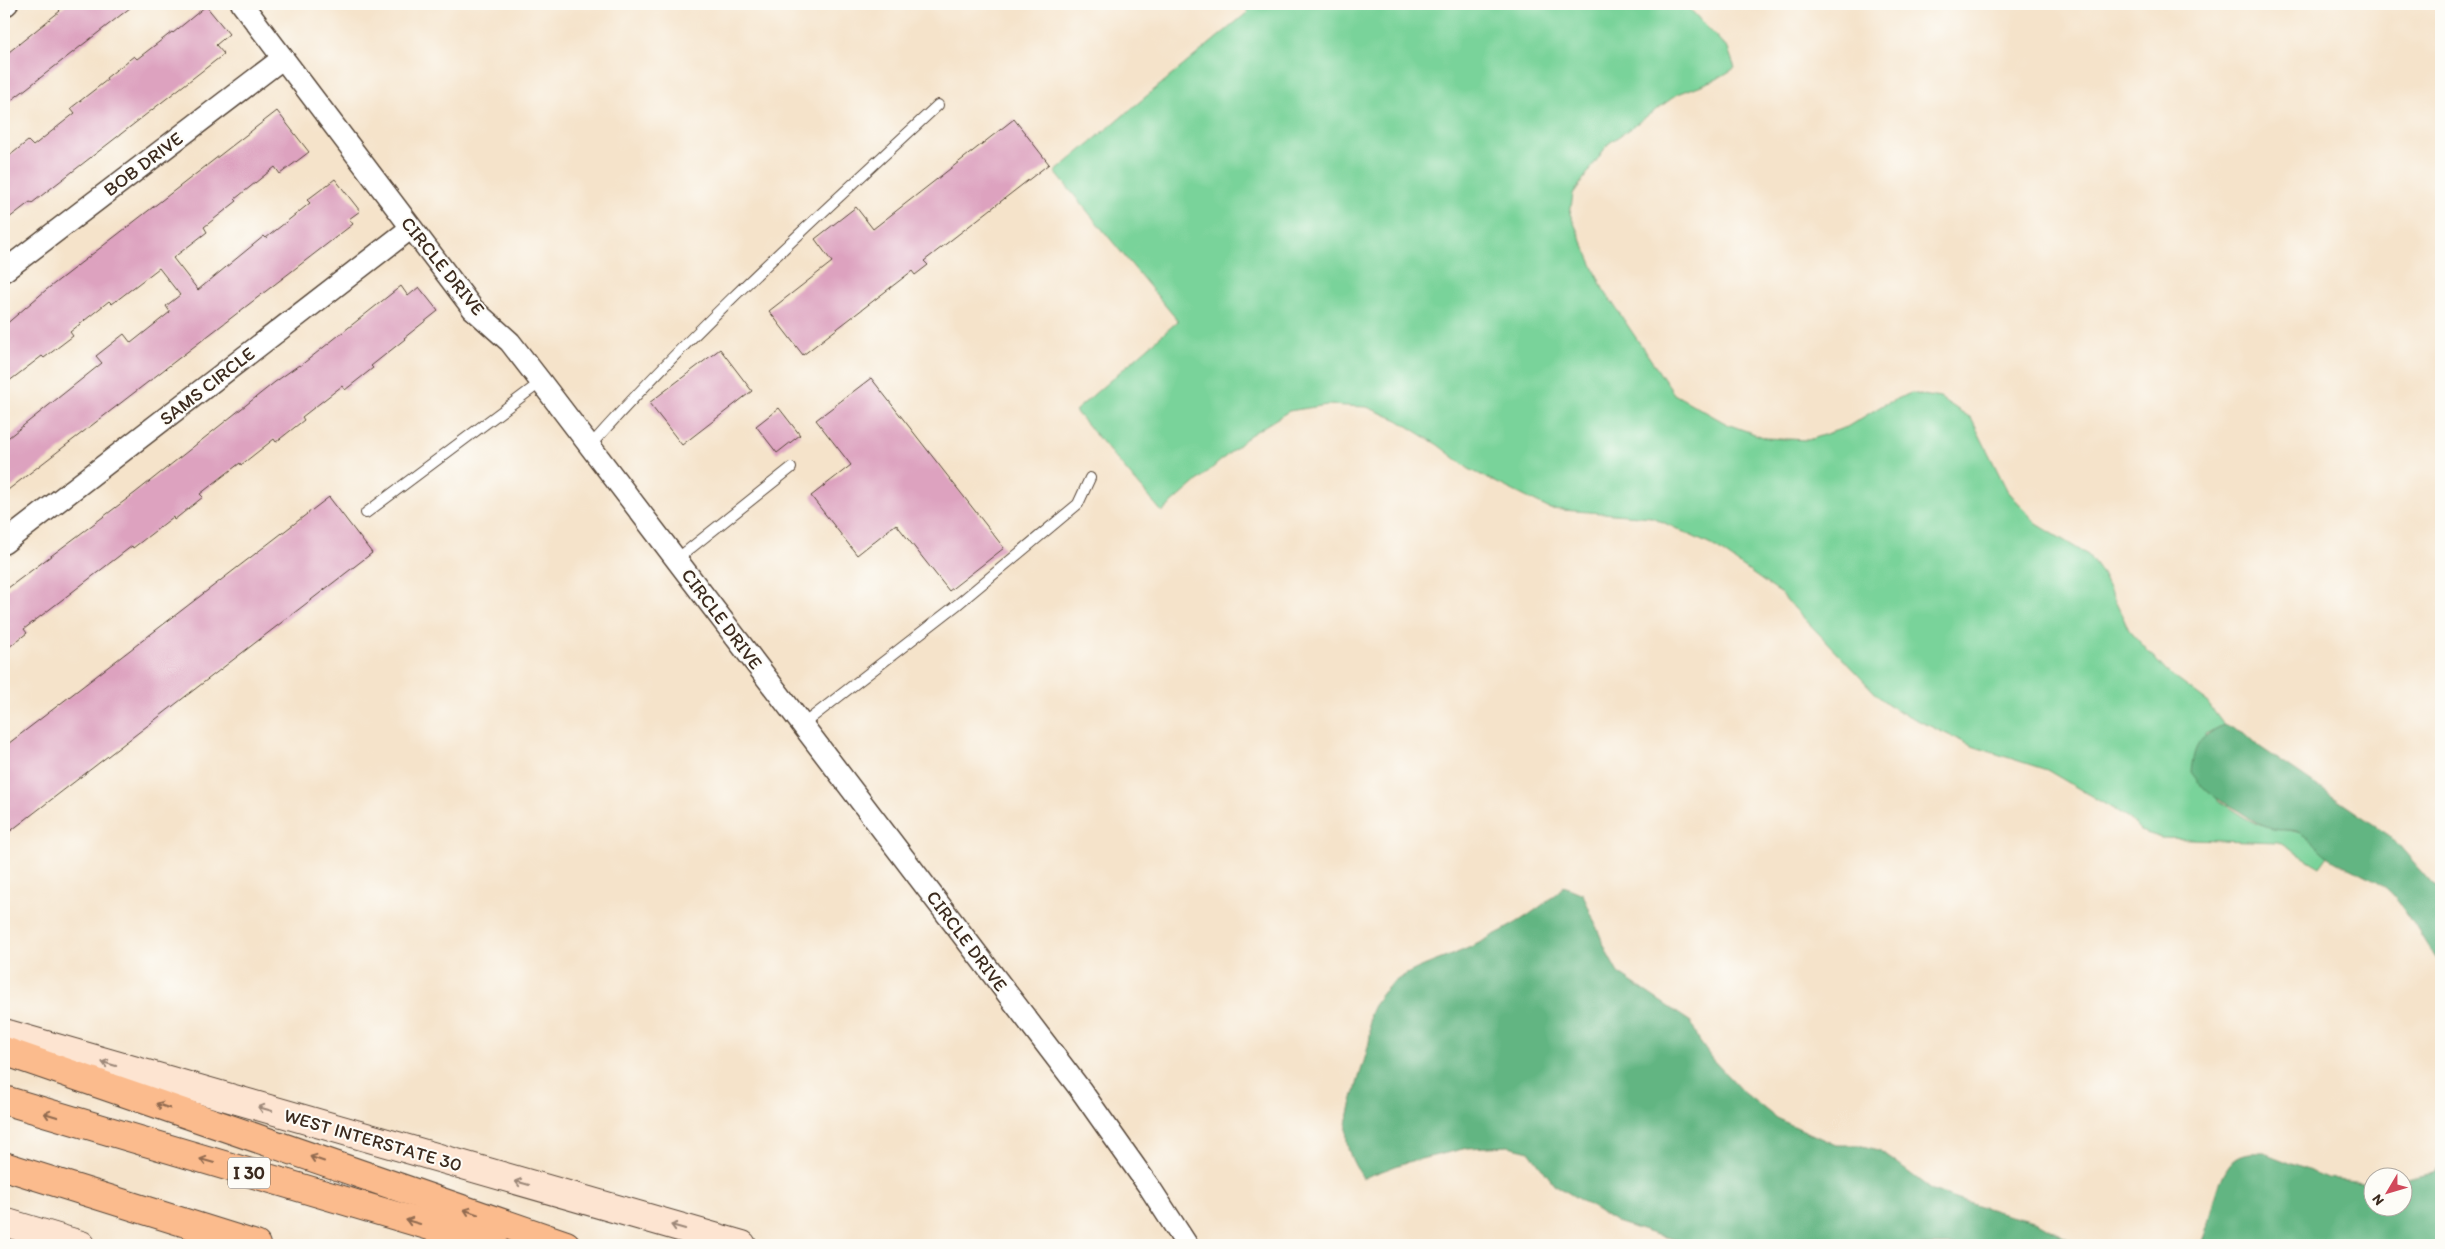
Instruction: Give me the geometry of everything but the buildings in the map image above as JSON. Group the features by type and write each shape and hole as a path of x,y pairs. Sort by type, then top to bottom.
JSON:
{"highway":[{"path":"4,1052 566,1245"},
{"name":"I 30","path":"4,1100 494,1245"},
{"path":"4,1166 256,1245"},
{"path":"4,1181 225,1235"}],"main road":[{"name":"WEST INTERSTATE 30","path":"4,1033 742,1245"},
{"path":"4,1222 81,1245"}],"street":[{"name":"CIRCLE DRIVE","path":"242,4 473,309 510,342 677,559 1080,1089 1150,1188 1187,1245"},
{"name":"BOB DRIVE","path":"4,271 283,58"},
{"name":"SAMS CIRCLE","path":"4,543 411,228"}],"lane":[{"path":"590,446 715,314 938,105"},
{"path":"366,513 541,382"},
{"path":"677,559 791,468"},
{"path":"802,725 958,604 1078,504 1090,478"}],"green space":[{"path":"1243,4 1685,4 1728,49 1735,68 1717,79 1678,94 1608,144 1573,194 1570,214 1603,289 1674,394 1727,424 1766,438 1808,440 1847,427 1883,405 1911,393 1940,398 1971,418 2007,490 2037,524 2088,555 2102,574 2129,630 2166,671 2206,701 2224,725 2205,734 2218,801 2260,825 2298,832 2308,837 2328,856 2320,867 2278,842 2162,838 2140,831 2127,817 2047,770 1972,746 1896,710 1880,698 1780,593 1713,546 1652,517 1550,509 1469,469 1438,445 1398,420 1367,407 1327,405 1289,411 1250,435 1162,512 1075,411 1178,321 1055,172 1248,12"},
{"path":"2224,725 2245,733 2260,747 2389,835 2432,884 2441,891 2441,965 2399,902 2382,886 2329,857 2296,831 2276,830 2254,821 2217,798 2202,785 2191,772 2196,748 2203,738"},
{"path":"1564,886 1583,894 1608,955 1618,973 1691,1022 1700,1042 1712,1059 1741,1090 1776,1118 1836,1145 1858,1145 1879,1150 1932,1190 1995,1211 2038,1222 2078,1245 1700,1245 1657,1235 1616,1222 1554,1184 1529,1151 1509,1146 1467,1148 1404,1163 1363,1178 1350,1154 1346,1132 1350,1110 1369,1042 1370,1014 1377,1001 1394,982 1405,975 1473,946 1511,926 1539,908"},
{"path":"2252,1153 2264,1153 2328,1178 2362,1182 2362,1216 2412,1216 2412,1177 2433,1172 2441,1166 2441,1245 2201,1245 2221,1180 2227,1168 2235,1159"}]}
